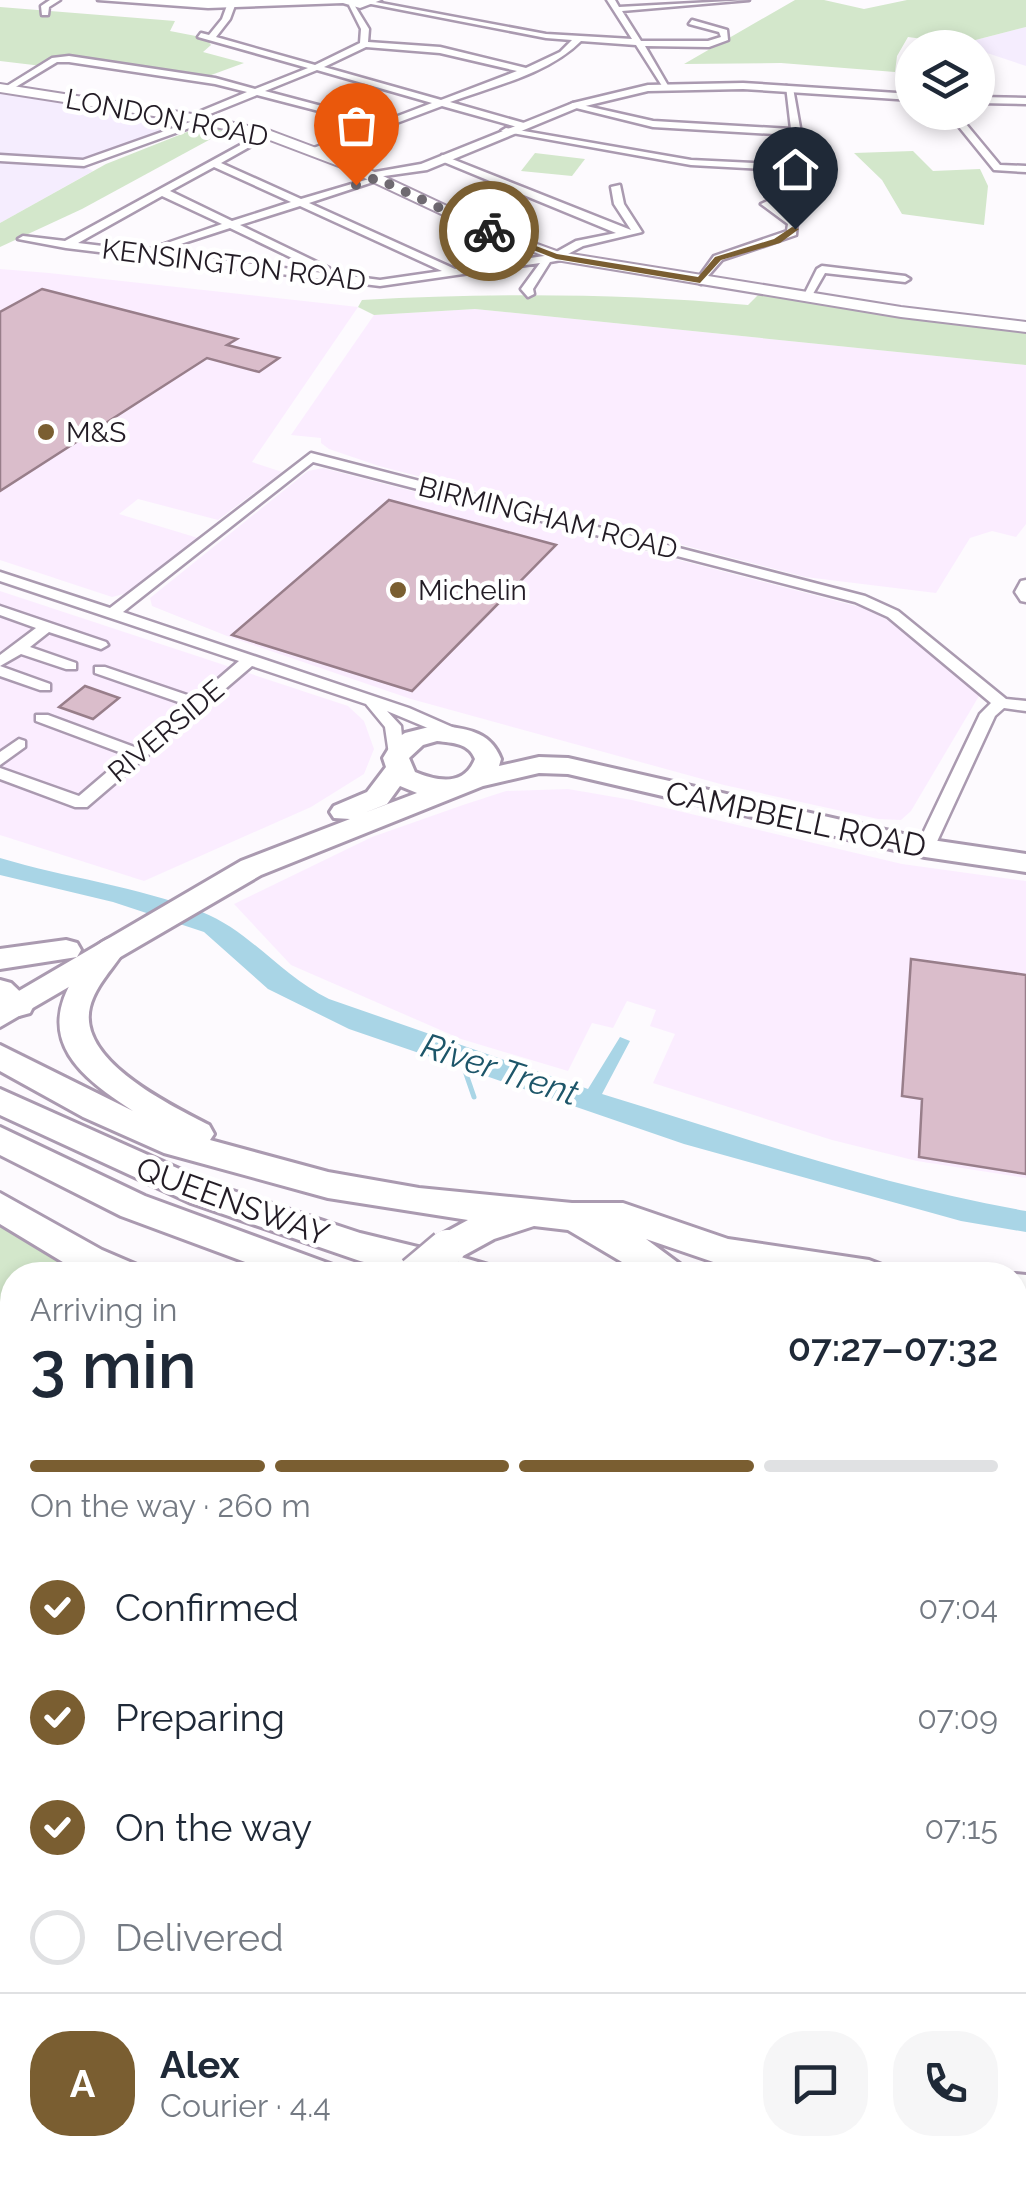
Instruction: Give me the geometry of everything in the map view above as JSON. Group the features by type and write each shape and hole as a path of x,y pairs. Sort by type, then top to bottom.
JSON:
{"main road":[{"name":"LONDON ROAD","path":"3,89 198,119 266,134 373,176 554,258 1026,327"},
{"path":"4,999 108,941 179,895 258,846 368,803 385,790 403,746 414,739 464,736 490,757 488,767 468,783 179,895"},
{"name":"CAMPBELL ROAD","path":"464,736 548,756 568,766"},
{"path":"397,764 414,784 429,788 468,783"},
{"name":"CAMPBELL ROAD","path":"468,783 540,766 568,766 925,848 1026,863"},
{"path":"0,958 108,941"},
{"path":"108,941 76,997 75,1035 85,1058 94,1069 180,1125 273,1170"},
{"path":"4,999 66,950"},
{"path":"0,1056 94,1108 176,1144 273,1170 419,1202 623,1217 728,1253 786,1262"},
{"name":"QUEENSWAY","path":"0,1101 203,1194 360,1246 424,1262"},
{"name":"QUEENSWAY","path":"0,1140 133,1206 285,1262"},
{"path":"0,1207 94,1262"},
{"path":"430,1262 447,1248 500,1223 572,1216 654,1262"}],"street":[{"path":"45,13 45,6 56,0"},
{"path":"103,0 341,0 353,4 373,2 578,40 709,44 725,38 722,30 692,22"},
{"path":"611,0 666,86"},
{"path":"618,9 745,0"},
{"path":"232,3 207,36 520,125"},
{"path":"709,3 720,16"},
{"path":"353,4 364,30 364,44"},
{"path":"314,151 526,70 563,54 578,40"},
{"path":"0,158 84,163 323,66 364,44 440,50 526,70"},
{"path":"3,89 55,60 215,81 383,124"},
{"path":"142,254 373,176 423,166 573,106 666,86 790,88 895,96"},
{"path":"700,280 718,258 792,233 793,223 766,204 814,186 816,181 802,168 790,88"},
{"path":"995,101 1026,102"},
{"path":"573,106 664,126 797,132"},
{"path":"966,130 997,168 1026,169"},
{"path":"506,131 718,164 802,168"},
{"path":"66,244 266,134"},
{"path":"442,158 627,234 638,230 619,204 616,187"},
{"path":"214,163 455,273"},
{"path":"163,192 326,270 324,276"},
{"name":"KENSINGTON ROAD","path":"23,239 380,283 554,258 580,243 627,234"},
{"path":"528,294 527,288 554,258"},
{"path":"806,297 822,269 905,279"},
{"name":"BIRMINGHAM ROAD","path":"112,614 311,457 860,599 892,614 1001,704"},
{"name":"CAMPBELL ROAD","path":"0,576 251,659 464,736"},
{"path":"1026,584 1022,592 1026,598"},
{"path":"0,610 101,644"},
{"path":"0,662 48,626"},
{"path":"19,648 71,666"},
{"name":"RIVERSIDE","path":"0,772 82,804 251,659"},
{"path":"100,670 198,704"},
{"path":"0,671 46,687"},
{"name":"CAMPBELL ROAD","path":"362,699 393,726 397,764"},
{"path":"925,848 988,714 1001,704 1026,706"},
{"path":"42,718 139,754"},
{"path":"0,760 20,744"}],"shaded area":[{"path":"1026,27 1026,66 995,56 995,35"},
{"path":"0,91 189,122 84,161 0,156"},
{"path":"0,160 83,166 93,171 0,223"},
{"path":"0,269 358,307 252,462 282,472 218,520 138,499 119,514 198,538 128,593 112,597 0,560"},
{"path":"475,309 1026,365 1026,524 1016,537 992,531 970,538 936,593 805,577 379,466 329,449 321,438 291,435 374,315"},
{"path":"323,468 864,608 886,619 927,650 979,696 911,811 901,820 878,819 724,785 411,699 152,606 150,598 308,471"},
{"path":"0,591 348,706 364,721 374,749 364,774 311,807 144,881 0,835"},
{"path":"568,789 632,800 902,864 1026,881 1026,1178 917,1161 832,1140 653,1083 675,1034 650,1026 656,1010 627,1001 613,1028 592,1023 568,1071 461,1039 291,965 234,904 372,837 463,805 506,791"}],"green space":[{"path":"795,0 824,0 864,9 907,0 1026,0 1026,27 995,35 995,30 895,30 895,72 781,63 684,64"},
{"path":"0,7 175,21 170,31 206,38 211,45 203,52 244,63 203,78 66,58 42,66 0,61"},
{"path":"207,124 231,128 82,209 0,247 0,223 106,164"},
{"path":"913,151 933,171 980,169 988,186 984,225 902,214 882,180 854,153"},
{"path":"535,153 585,159 572,176 521,171"},
{"path":"759,294 1026,331 1026,365 475,309 374,315 358,307 362,300 507,295 748,305"},
{"path":"0,1224 58,1262 0,1262"}],"water":[{"name":"River Trent","path":"0,858 152,895 202,912 235,930 329,999 588,1089 620,1037 630,1041 602,1094 865,1174 1026,1211 1026,1232 961,1221 684,1144 349,1029 268,989 204,932 113,902 0,875"}],"building":[{"name":"M&S","path":"42,289 237,339 227,345 279,358 259,372 207,358 0,491 0,312"},
{"name":"Michelin","path":"389,500 556,545 412,691 232,635"},
{"path":"85,686 119,698 93,719 59,707"},
{"path":"911,959 1026,975 1026,1174 919,1157 922,1099 902,1096"}],"waterway":[{"name":"River Trent","path":"464,1068 474,1097"}],"way so far":[{"path":"356,185 376,178 489,231"}],"place":[{"name":"M&S","path":"46,432"},
{"name":"Michelin","path":"398,590"}],"route":[{"path":"489,231 556,256 700,280 718,258 777,241 795,229"}]}
